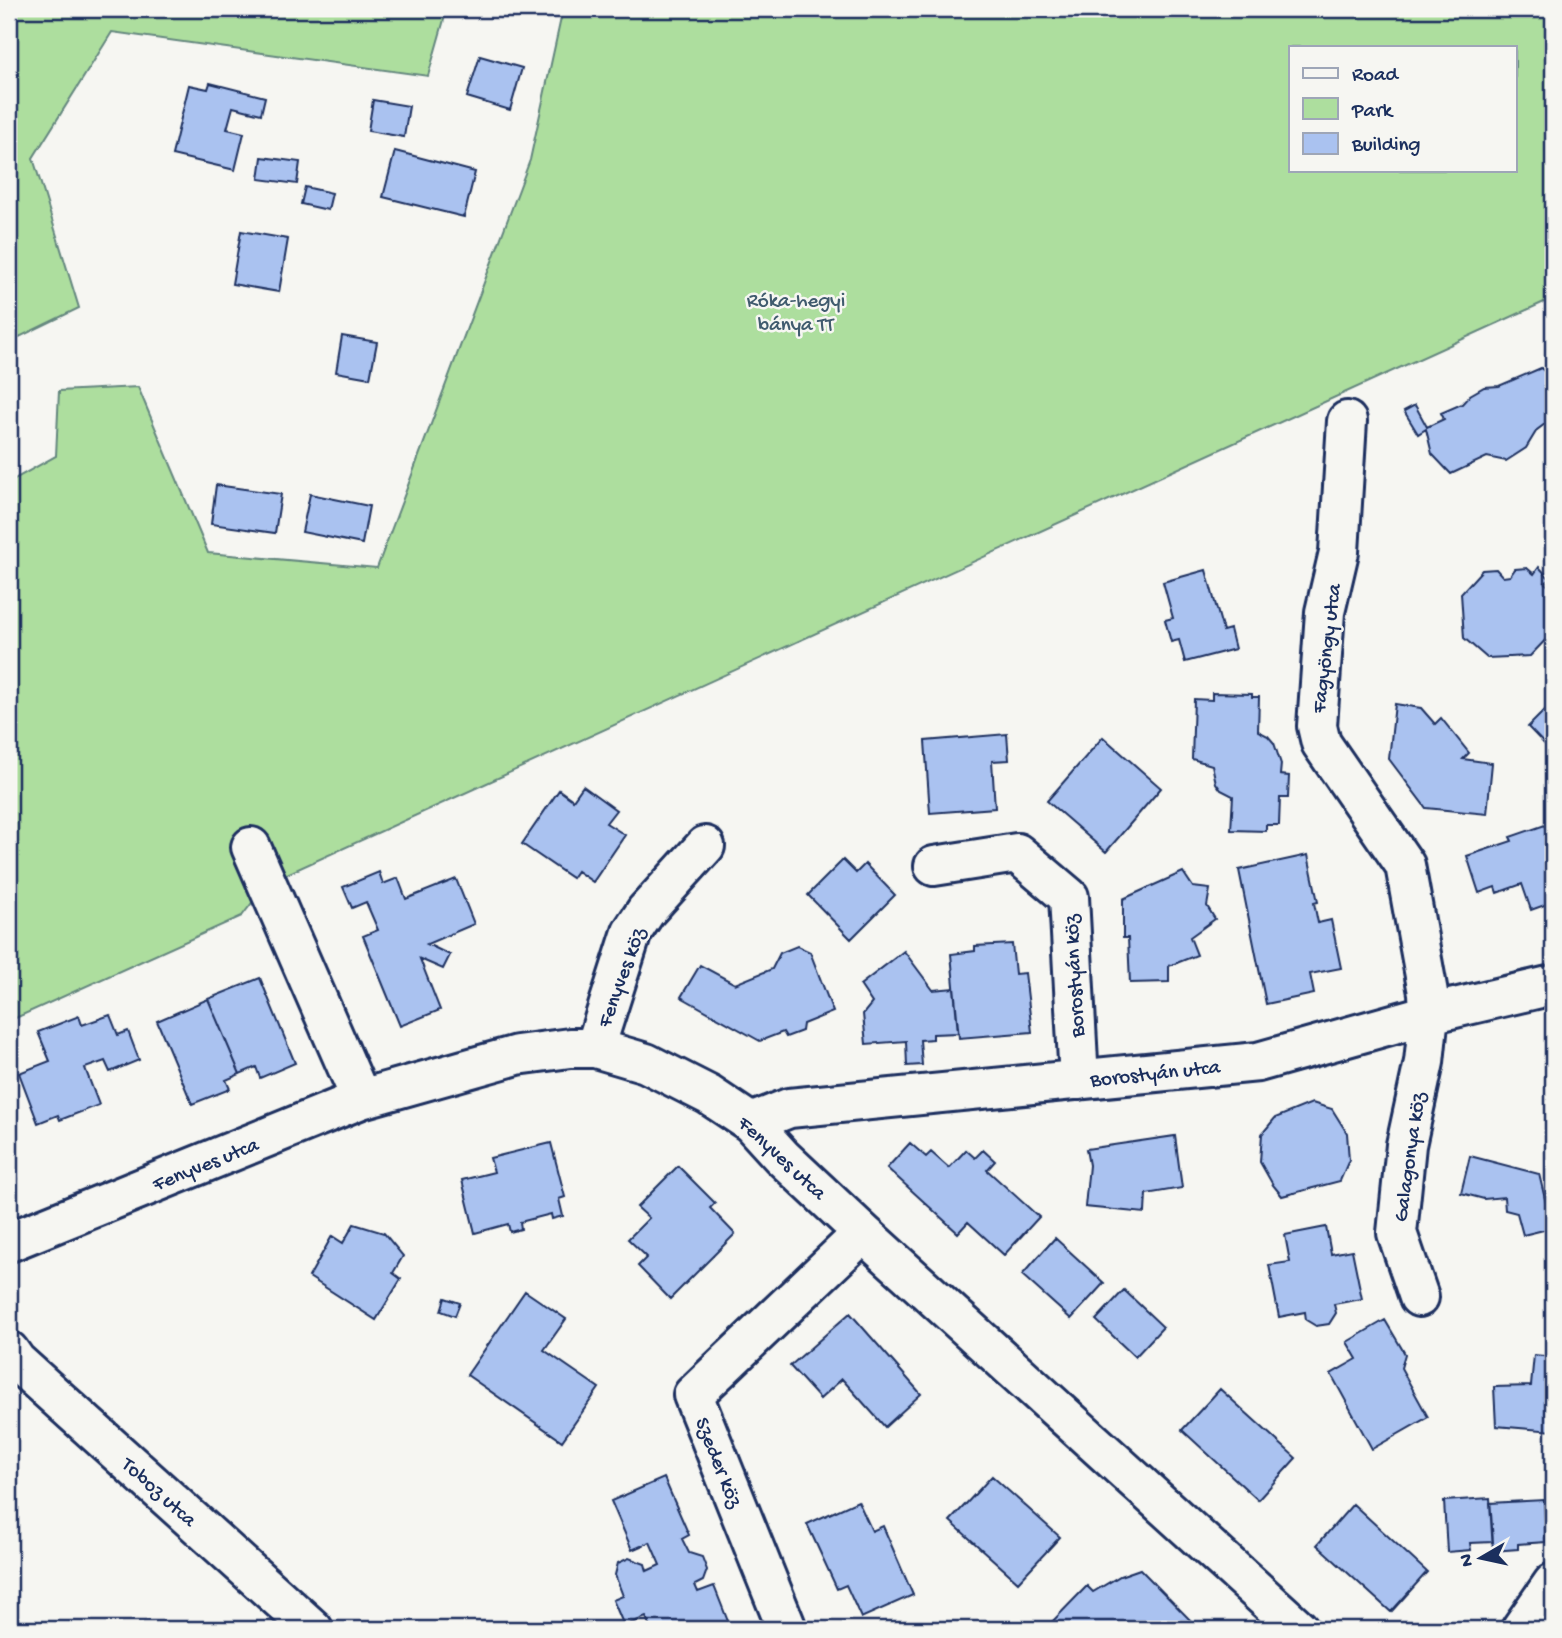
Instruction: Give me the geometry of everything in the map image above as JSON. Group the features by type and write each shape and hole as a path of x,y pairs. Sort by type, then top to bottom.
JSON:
{"street":[{"name":"Fagyöngy utca","path":"1347,421 1339,552 1325,612 1317,726 1321,743 1405,865 1428,993 1429,1014"},
{"name":"Fenyves köz","path":"594,1048 632,932 646,911 705,846"},
{"path":"251,847 361,1099"},
{"name":"Borostyán köz","path":"934,866 1017,853 1069,897 1079,1080"},
{"name":"Borostyán utca","path":"751,1123 789,1108 1258,1062 1429,1014 1553,985"},
{"name":"Galagonya köz","path":"1419,1297 1398,1233 1406,1144 1423,1062 1429,1014"},
{"name":"Fenyves utca","path":"9,1242 361,1099 517,1055 570,1048 594,1048 646,1063 709,1095 751,1123 782,1157 863,1233 1299,1629"},
{"name":"Szeder köz","path":"787,1629 693,1395 863,1233"},
{"name":"Toboz utca","path":"9,1351 16,1361 313,1629"},
{"path":"1521,1629 1553,1583"}],"green space":[{"path":"9,9 447,9 428,76 112,32 33,158 79,308 9,342"},
{"name":"Róka-hegyi bánya TT","path":"563,9 1553,9 1553,298 267,883 242,916 9,1021 9,482 56,456 59,391 138,387 208,553 377,568 530,160"}],"building":[{"path":"480,56 522,68 510,110 467,97"},
{"path":"210,83 265,97 261,114 233,107 227,129 244,133 235,170 172,155 189,85 208,89"},
{"path":"373,100 409,106 404,137 368,131"},
{"path":"395,151 475,172 464,217 383,197"},
{"path":"262,157 300,162 297,184 259,179"},
{"path":"305,187 332,193 328,210 301,204"},
{"path":"241,231 288,239 279,292 232,284"},
{"path":"342,336 377,342 370,378 336,372"},
{"path":"1541,368 1553,380 1553,418 1537,430 1526,448 1506,461 1487,457 1451,474 1432,454 1426,429 1418,434 1404,411 1415,405 1427,427 1444,419 1441,413 1462,404 1470,395 1484,387 1499,386"},
{"path":"216,485 281,494 275,533 211,524"},
{"path":"310,494 369,506 362,544 302,532"},
{"path":"1539,567 1550,579 1545,583 1552,589 1553,632 1530,656 1487,658 1464,638 1461,593 1482,570 1496,569 1503,577 1510,576 1515,569 1527,568 1534,574"},
{"path":"1206,570 1223,631 1230,629 1235,649 1185,662 1179,640 1171,642 1165,620 1173,618 1163,582"},
{"path":"1212,693 1252,694 1252,697 1259,697 1258,731 1274,743 1281,764 1280,775 1289,776 1288,798 1280,798 1279,825 1266,825 1266,831 1231,830 1233,796 1221,790 1216,783 1212,765 1192,759 1194,699 1212,700"},
{"path":"1553,702 1553,753 1528,727"},
{"path":"1395,704 1421,708 1435,724 1441,718 1469,753 1463,759 1492,763 1487,814 1426,808 1389,759"},
{"path":"1007,734 1009,760 992,761 995,808 930,813 925,741"},
{"path":"1103,737 1161,788 1106,852 1047,801"},
{"path":"583,786 616,810 606,823 625,835 593,882 577,871 572,878 522,844 559,790 573,800"},
{"path":"1545,825 1546,829 1553,826 1553,902 1531,910 1522,884 1497,893 1495,887 1479,893 1467,856 1512,841 1510,837"},
{"path":"1308,855 1318,902 1314,903 1318,923 1331,920 1341,968 1310,974 1314,994 1266,1004 1239,870"},
{"path":"843,860 856,873 865,864 895,895 851,939 808,895"},
{"path":"379,872 383,884 398,878 406,899 456,879 474,924 427,944 450,955 443,969 420,959 440,1010 400,1026 363,936 378,930 366,902 352,908 343,887"},
{"path":"1183,872 1193,887 1210,889 1207,906 1215,919 1190,937 1197,955 1169,966 1169,982 1130,983 1128,938 1123,938 1123,899"},
{"path":"1012,944 1015,974 1025,973 1032,1032 959,1038 951,954 975,951 975,946"},
{"path":"797,946 810,952 833,1012 803,1024 802,1031 786,1037 783,1032 760,1041 681,997 700,965 735,984 772,969 780,953"},
{"path":"904,951 933,990 954,988 958,1033 933,1034 933,1039 920,1040 922,1065 907,1066 906,1041 866,1044 863,1014 872,1003 860,985"},
{"path":"260,978 295,1063 260,1078 256,1067 240,1074 208,999"},
{"path":"208,999 240,1074 226,1080 230,1089 192,1104 157,1021"},
{"path":"110,1015 118,1035 128,1031 139,1060 110,1072 105,1061 85,1068 99,1105 60,1120 58,1115 38,1123 19,1073 50,1061 38,1032 79,1016 82,1025"},
{"path":"1312,1103 1332,1109 1347,1133 1349,1160 1340,1181 1282,1196 1260,1162 1262,1134 1275,1118"},
{"path":"1175,1136 1182,1188 1146,1194 1145,1213 1085,1207 1089,1165 1086,1149"},
{"path":"551,1143 565,1197 559,1199 563,1216 552,1219 551,1214 520,1222 521,1229 510,1232 508,1224 475,1233 462,1180 494,1172 490,1158"},
{"path":"910,1143 926,1157 931,1152 949,1168 966,1150 975,1158 983,1150 995,1161 987,1170 1039,1217 1004,1255 968,1222 958,1233 887,1168"},
{"path":"1470,1156 1539,1174 1552,1228 1523,1235 1517,1213 1505,1210 1504,1197 1484,1199 1461,1193"},
{"path":"678,1166 715,1203 710,1208 735,1234 670,1299 638,1266 647,1257 628,1239 649,1218 637,1207"},
{"path":"12,1168 17,1179 9,1182 9,1170"},
{"path":"354,1224 384,1233 403,1256 393,1273 401,1279 376,1320 309,1277 332,1236 343,1243"},
{"path":"1326,1227 1331,1254 1352,1250 1362,1299 1334,1304 1336,1313 1329,1324 1316,1326 1306,1320 1305,1312 1279,1317 1269,1265 1290,1262 1285,1235"},
{"path":"1055,1238 1104,1283 1071,1319 1022,1275"},
{"path":"1124,1290 1163,1327 1135,1357 1096,1320"},
{"path":"525,1291 566,1319 544,1350 599,1388 562,1441 467,1375"},
{"path":"445,1298 460,1303 455,1316 441,1311"},
{"path":"850,1313 921,1394 885,1427 842,1379 820,1399 790,1366"},
{"path":"1385,1320 1405,1354 1401,1368 1428,1417 1372,1449 1331,1374 1357,1359 1347,1342"},
{"path":"1534,1355 1553,1357 1553,1431 1496,1426 1494,1387 1531,1386"},
{"path":"1220,1389 1296,1458 1258,1500 1182,1430"},
{"path":"992,1476 1060,1537 1018,1582 950,1521"},
{"path":"664,1478 689,1535 682,1539 689,1553 702,1557 707,1570 703,1581 695,1585 698,1592 714,1586 731,1629 651,1629 646,1617 624,1626 613,1600 623,1596 615,1575 618,1563 629,1558 645,1564 647,1571 660,1565 650,1542 632,1550 611,1501"},
{"path":"1490,1498 1493,1542 1470,1543 1471,1550 1447,1552 1444,1501"},
{"path":"1544,1500 1546,1542 1518,1544 1518,1549 1493,1551 1490,1503"},
{"path":"858,1501 872,1531 883,1526 913,1595 861,1618 846,1585 837,1589 807,1524"},
{"path":"1353,1504 1427,1572 1391,1612 1317,1545"},
{"path":"1140,1569 1199,1629 1047,1627 1087,1586 1093,1592 1120,1576"}]}
